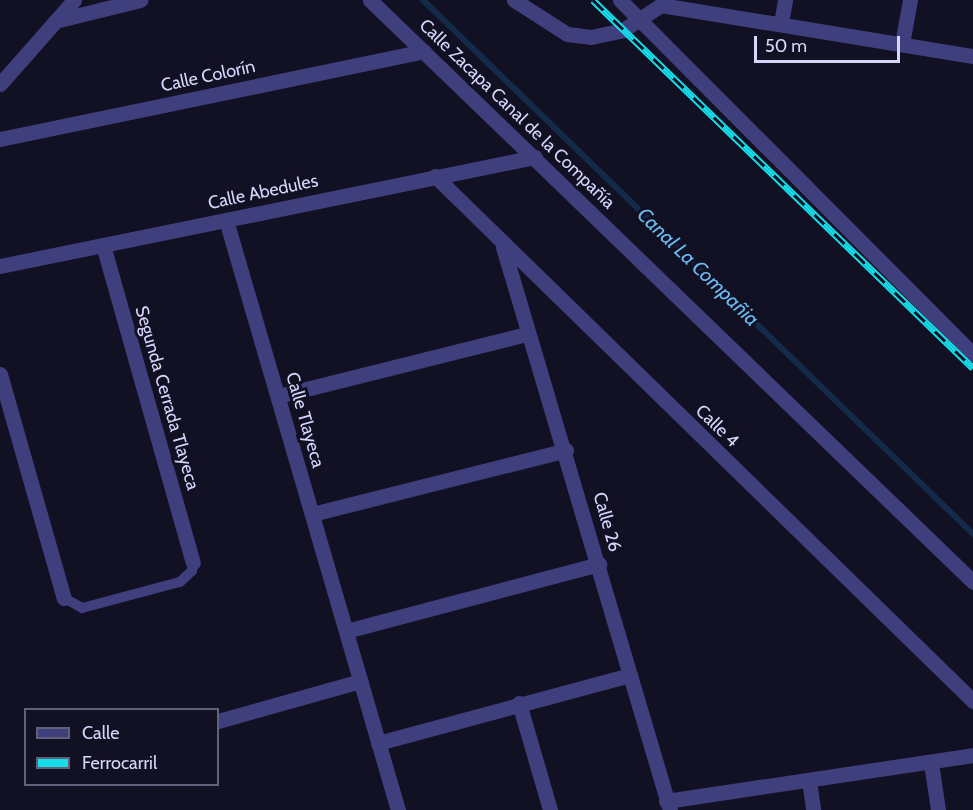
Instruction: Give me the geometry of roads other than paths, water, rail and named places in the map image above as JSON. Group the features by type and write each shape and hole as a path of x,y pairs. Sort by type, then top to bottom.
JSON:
{"street":[{"path":"0,84 74,0"},
{"path":"55,21 140,0"},
{"name":"Calle Zacapa Canal de la Compañía","path":"370,0 973,582"},
{"path":"514,0 567,34 591,37 623,30 638,17 661,3 973,56"},
{"path":"620,0 973,354"},
{"path":"781,22 785,0"},
{"path":"902,44 910,0"},
{"name":"Calle Colorín","path":"0,140 424,51"},
{"name":"Calle Abedules","path":"0,266 535,157"},
{"name":"Calle 4","path":"435,176 503,245 973,701"},
{"name":"Calle Tlayeca","path":"226,220 398,810"},
{"name":"Segunda Cerrada Tlayeca","path":"103,245 193,562"},
{"name":"Calle 26","path":"503,245 526,334 566,450 668,805"},
{"path":"278,396 526,334"},
{"path":"0,374 64,598"},
{"path":"312,514 566,450"},
{"path":"346,632 599,564"},
{"path":"378,743 519,703 630,675"},
{"path":"219,721 360,681"},
{"path":"519,703 550,810"},
{"path":"668,805 808,780 973,755"},
{"path":"931,763 938,810"},
{"path":"808,780 813,810"}],"lane":[{"path":"64,598 82,608 180,582 192,572 193,562"}],"waterway":[{"name":"Canal La Compañia","path":"423,0 973,534"}],"railway":[{"path":"593,0 973,368"}]}
